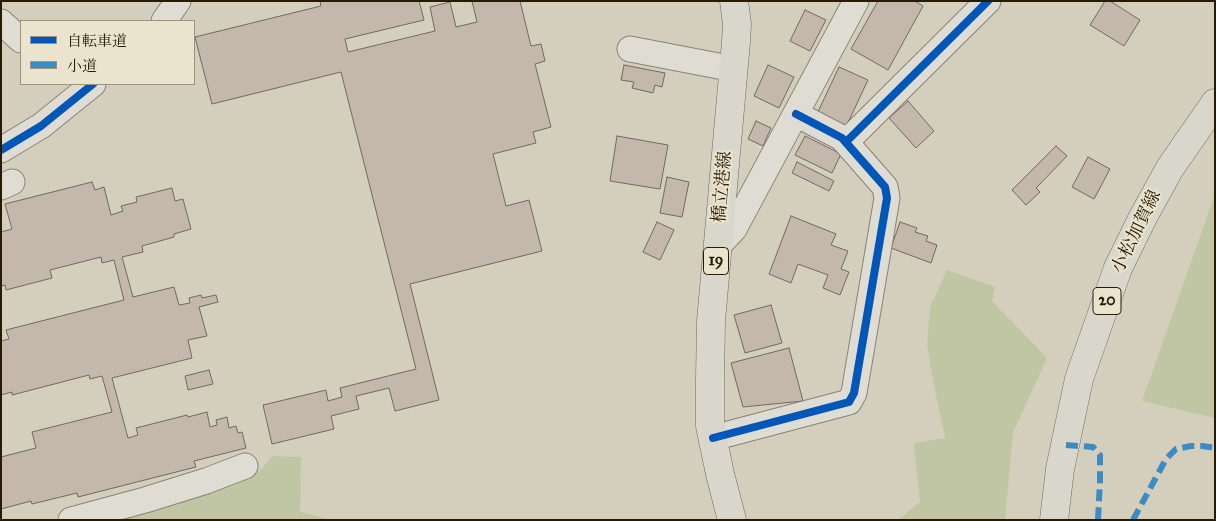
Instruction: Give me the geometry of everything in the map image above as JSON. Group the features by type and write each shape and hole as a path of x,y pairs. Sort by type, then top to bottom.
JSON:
{"main road":[{"name":"橋立港線","path":"732,520 710,426 710,370 711,321 737,24 734,1"},
{"name":"小松加賀線","path":"1054,520 1060,469 1079,379 1118,268 1170,168 1215,103"}],"street":[{"path":"165,20 178,1"},
{"path":"718,246 734,229 856,1"},
{"path":"846,142 988,1"},
{"path":"1,22 20,39"},
{"path":"630,49 734,69"},
{"path":"1,150 41,126 83,87"},
{"path":"713,438 849,402 854,392 887,198 885,187 842,138 796,114"},
{"path":"71,520 206,481 245,466"}],"green space":[{"path":"1215,194 1215,418 1142,401"},
{"path":"947,270 995,287 992,301 1047,358 1013,433 1005,520 898,520 920,502 914,443 945,438 927,345 930,307"},
{"path":"272,456 301,457 300,512 332,520 92,520 187,495 261,470"}],"building":[{"path":"320,1 419,1 424,20 345,39 348,52 435,31 430,7 450,2 456,27 477,22 472,1 520,1 531,46 541,44 545,61 535,64 551,127 533,132 536,143 493,154 506,206 529,200 542,251 410,284 439,400 395,411 389,388 356,396 359,409 331,416 334,429 272,444 263,405 326,390 328,401 342,397 340,388 416,369 341,72 212,104 195,37 321,6"},
{"path":"878,1 915,1 923,6 888,70 851,49"},
{"path":"1105,1 1110,1 1140,20 1124,46 1090,25"},
{"path":"805,10 826,20 810,51 790,41"},
{"path":"624,65 665,73 662,87 655,85 653,93 632,88 634,82 621,80"},
{"path":"768,65 794,77 779,108 754,96"},
{"path":"839,67 868,80 845,129 816,116"},
{"path":"908,101 934,131 916,148 889,118"},
{"path":"756,121 771,128 763,146 748,139"},
{"path":"617,136 668,145 660,189 610,181"},
{"path":"805,136 841,154 832,173 795,155"},
{"path":"1056,146 1067,156 1036,188 1040,192 1026,205 1012,190"},
{"path":"1088,157 1110,169 1094,199 1072,187"},
{"path":"797,162 834,181 829,191 792,173"},
{"path":"667,177 689,182 682,217 660,213"},
{"path":"92,182 95,190 104,187 111,215 123,211 121,206 137,202 136,197 172,188 175,201 183,199 191,229 174,234 174,237 142,246 143,252 122,257 133,297 174,287 179,305 190,303 189,298 201,295 202,298 216,295 218,302 199,307 207,336 188,340 192,358 112,378 128,438 138,435 136,428 207,412 210,427 217,425 216,420 227,417 229,428 236,426 238,433 242,432 246,448 194,461 196,467 78,497 77,493 32,504 31,501 1,509 1,457 36,448 32,432 112,412 102,376 90,379 89,375 12,395 12,392 1,395 1,341 9,339 6,330 124,300 114,260 102,263 101,257 50,270 52,278 6,290 5,285 1,286 1,232 12,229 5,204"},
{"path":"791,216 836,234 831,245 848,251 841,269 849,272 840,295 823,288 828,275 798,264 791,283 769,274"},
{"path":"657,222 674,230 660,260 643,252"},
{"path":"900,222 917,228 915,232 928,236 926,241 937,245 931,263 891,248"},
{"path":"771,305 782,343 745,353 734,315"},
{"path":"789,348 803,401 743,407 731,363"},
{"path":"209,370 213,384 188,390 185,376"}],"marked path":[{"path":"1066,445 1093,447 1100,455 1098,520"},
{"path":"1133,520 1166,459 1176,449 1191,446 1215,448"}],"cycle path":[{"path":"846,142 988,1"},
{"path":"1,150 41,126 92,85"},
{"path":"713,438 849,402 854,393 887,198 885,187 842,138 796,114"}]}
